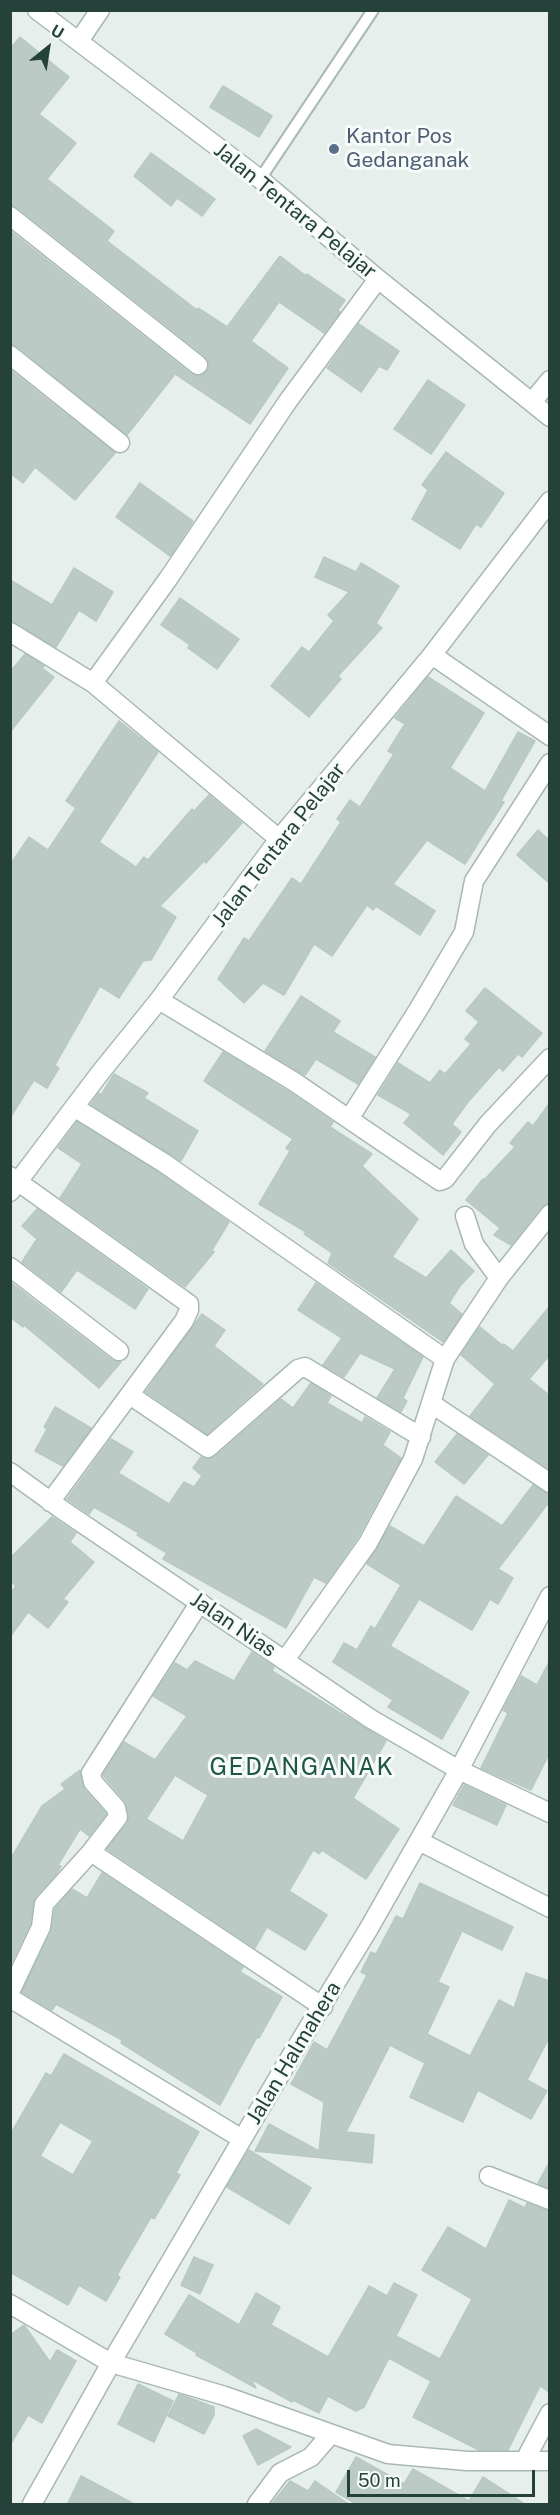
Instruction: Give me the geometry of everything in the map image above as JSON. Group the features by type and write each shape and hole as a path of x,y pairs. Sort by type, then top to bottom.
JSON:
{"street":[{"name":"Jalan Tentara Pelajar","path":"37,10 260,179 378,279 549,417"},
{"path":"79,41 100,10"},
{"path":"10,216 198,365"},
{"path":"93,682 168,579 288,401 378,279"},
{"path":"10,355 120,443"},
{"path":"532,402 549,380"},
{"name":"Jalan Tentara Pelajar","path":"13,1183 159,1000 279,839 432,655 549,501"},
{"path":"13,640 93,682 279,839"},
{"path":"432,655 549,736"},
{"path":"348,1119 418,1010 458,941 467,922 474,881 549,763"},
{"path":"159,1000 294,1081 440,1181 445,1179 488,1124 549,1058"},
{"path":"74,1107 164,1163 445,1359"},
{"path":"13,1183 187,1300 189,1304 184,1321 50,1502"},
{"path":"285,1660 368,1544 413,1460 445,1359 499,1278 549,1214"},
{"path":"465,1216 474,1244 499,1278"},
{"path":"10,1267 120,1351"},
{"path":"130,1395 208,1448 298,1370 305,1367 421,1437"},
{"path":"432,1404 549,1483"},
{"name":"Jalan Nias","path":"10,1472 50,1502 371,1719 459,1770 549,1813"},
{"name":"Jalan Halmahera","path":"32,2505 111,2363 242,2139 323,2007 459,1770 549,1596"},
{"path":"10,1992 41,1927 44,1904 91,1852 119,1814 93,1782 91,1773 200,1602"},
{"path":"419,1840 549,1908"},
{"path":"91,1852 323,2007"},
{"path":"10,1998 242,2139"},
{"path":"489,2176 549,2200"},
{"path":"10,2304 111,2363 225,2396 388,2454 467,2461 549,2461"},
{"path":"525,2460 549,2413"},
{"path":"257,2505 280,2472 313,2456 331,2434"}],"lane":[{"path":"260,179 373,10"}],"building":[{"path":"20,37 69,77 39,114 76,143 47,179 114,231 107,241 197,310 198,308 227,327 280,256 306,276 307,274 345,300 338,310 340,312 324,333 279,302 251,341 288,368 250,424 175,374 127,435 17,346 10,344 10,231 191,374 203,375 209,366 205,356 17,207 10,205 10,49"},
{"path":"223,86 272,116 259,137 210,107"},
{"path":"151,153 215,199 202,216 177,198 171,206 134,176"},
{"path":"359,324 399,351 387,370 379,366 361,392 327,368"},
{"path":"10,370 115,453 75,500 35,467 23,483 10,473"},
{"path":"428,380 465,405 431,454 394,429"},
{"path":"446,452 504,493 481,527 476,524 460,549 412,519 428,490 422,485"},
{"path":"140,483 193,521 170,556 116,517"},
{"path":"324,557 356,572 361,563 399,586 376,623 382,628 338,676 341,679 309,717 271,686 302,647 309,652 334,621 328,615 349,592 315,577"},
{"path":"74,568 113,592 96,621 79,610 56,647 10,621 10,580 52,605"},
{"path":"180,598 239,639 217,669 188,648 190,645 161,625"},
{"path":"25,654 44,666 42,668 54,677 10,732 10,672"},
{"path":"428,677 484,713 450,768 485,791 518,732 535,741 501,801 504,802 465,864 427,840 393,884 435,911 420,935 376,906 373,910 367,905 332,956 314,944 284,995 263,983 244,1003 218,979 244,938 249,941 292,878 301,884 341,822 337,819 350,800 360,807 394,754 388,751 405,724 395,718"},
{"path":"119,721 158,752 99,842 136,867 144,857 148,860 192,809 194,811 209,795 242,823 206,863 204,861 160,906 176,917 151,960 143,961 119,998 100,986 55,1065 59,1068 47,1088 34,1080 10,1118 10,865 29,837 48,850 76,808 66,801"},
{"path":"538,830 549,840 549,883 517,855"},
{"path":"485,988 542,1033 522,1057 518,1054 503,1071 499,1067 468,1102 452,1124 461,1132 443,1155 404,1123 411,1114 378,1095 398,1063 430,1083 440,1070 445,1074 471,1044 465,1039 479,1022 466,1011"},
{"path":"301,996 340,1021 333,1032 375,1057 358,1084 316,1059 305,1075 265,1051"},
{"path":"223,1052 333,1122 330,1127 372,1154 362,1166 418,1219 392,1257 426,1278 451,1250 474,1271 449,1303 462,1314 443,1342 328,1263 332,1253 304,1234 306,1232 259,1204 290,1151 286,1148 293,1139 204,1081"},
{"path":"114,1074 148,1093 144,1098 198,1131 181,1161 91,1104 99,1093 101,1095"},
{"path":"549,1104 549,1203 541,1207 511,1245 494,1235 500,1228 466,1200 515,1147 510,1143 528,1122 533,1126"},
{"path":"77,1122 158,1172 229,1222 212,1250 214,1252 185,1287 60,1198 82,1164 58,1148"},
{"path":"37,1209 148,1289 135,1309 77,1270 61,1292 22,1262 37,1239 22,1226"},
{"path":"10,1282 112,1360 121,1362 99,1388 24,1325 23,1327 10,1317"},
{"path":"316,1283 423,1357 403,1398 407,1401 401,1412 377,1398 395,1369 360,1353 344,1377 323,1365 342,1338 298,1310"},
{"path":"549,1307 549,1356 529,1379 549,1395 549,1469 470,1416 495,1384 461,1355 480,1327 513,1351"},
{"path":"202,1314 225,1330 214,1346 263,1384 207,1434 146,1392"},
{"path":"311,1383 331,1396 327,1403 362,1423 365,1417 390,1432 383,1445 401,1458 358,1537 326,1583 314,1577 286,1628 163,1559 167,1553 137,1535 139,1533 94,1507 89,1514 67,1499 111,1439 133,1452 118,1473 169,1504 184,1482 194,1487 202,1476 193,1468 201,1457 207,1459 215,1457 281,1399 293,1408"},
{"path":"55,1407 91,1428 63,1466 35,1451 47,1429 44,1427"},
{"path":"457,1434 488,1455 464,1484 435,1462"},
{"path":"533,1485 549,1494 549,1502 498,1569 513,1578 498,1604 490,1599 472,1630 419,1599 390,1646 469,1692 442,1739 388,1707 393,1700 333,1662 344,1643 357,1650 371,1626 375,1629 401,1585 367,1564 390,1526 424,1546 456,1496 502,1526"},
{"path":"52,1517 76,1533 70,1542 94,1562 63,1599 68,1602 48,1628 28,1612 10,1637 10,1594 16,1586 10,1580 10,1558"},
{"path":"252,1652 274,1667 272,1671 386,1741 353,1798 399,1829 366,1879 322,1850 319,1854 313,1850 289,1891 327,1915 305,1950 267,1927 255,1948 107,1849 127,1824 129,1815 125,1801 103,1775 124,1742 155,1760 187,1716 153,1696 175,1663 187,1670 195,1661 234,1681","holes":["175,1775 208,1795 183,1841 146,1819"]},
{"path":"549,1662 549,1754 531,1790 481,1768 508,1713 503,1710 521,1676 537,1685"},
{"path":"80,1770 84,1789 106,1814 89,1836 80,1829 58,1865 61,1866 56,1874 35,1897 30,1924 10,1965 10,1860 42,1806 65,1789 61,1784"},
{"path":"464,1785 506,1805 497,1825 453,1805"},
{"path":"102,1873 243,1967 240,1972 282,1997 220,2105 121,2043 122,2040 56,2004 52,2010 22,1992 51,1932 55,1909 72,1889 87,1898"},
{"path":"420,1883 513,1927 502,1950 462,1931 438,1982 449,1987 427,2034 470,2056 499,2000 514,2008 526,1973 549,1981 549,2038 527,2080 547,2091 531,2119 478,2090 463,2122 410,2097 425,2063 390,2045 346,2132 374,2135 372,2163 255,2151 269,2124 319,2151 324,2102 291,2084 314,2042 327,2050 367,1975 361,1972 371,1952 376,1954 396,1916 403,1919"},
{"path":"64,2054 199,2132 176,2173 180,2175 154,2219 151,2217 117,2275 120,2277 106,2301 79,2285 68,2305 10,2272 10,2135 46,2073 51,2076","holes":["60,2122 93,2141 73,2175 40,2156"]},
{"path":"249,2150 311,2188 289,2224 227,2187"},
{"path":"549,2163 549,2188 538,2183"},
{"path":"509,2200 525,2208 527,2203 549,2211 549,2392 540,2386 508,2450 479,2450 413,2417 431,2381 389,2358 364,2407 356,2411 328,2396 319,2413 293,2400 292,2402 251,2379 256,2388 196,2355 197,2353 165,2334 189,2295 239,2325 256,2293 280,2307 271,2325 328,2357 369,2286 387,2296 394,2283 417,2295 396,2336 440,2359 472,2299 422,2270 448,2227 486,2249"},
{"path":"194,2257 213,2265 200,2294 181,2285"},
{"path":"24,2325 50,2362 57,2350 76,2361 42,2423 28,2415 10,2445 10,2335"},
{"path":"138,2384 173,2401 154,2442 118,2424"},
{"path":"179,2394 214,2407 214,2415 204,2434 168,2416"},
{"path":"256,2429 291,2447 258,2465 243,2436"},
{"path":"356,2457 404,2484 413,2469 469,2501 483,2477 526,2505 358,2505 336,2492"},
{"path":"81,2476 136,2505 67,2505"},
{"path":"290,2481 308,2491 315,2481 350,2505 271,2505"}],"place":[{"name":"Kantor Pos Gedanganak","path":"334,149"}],"district":[{"name":"GEDANGANAK","path":"302,1768"}]}
